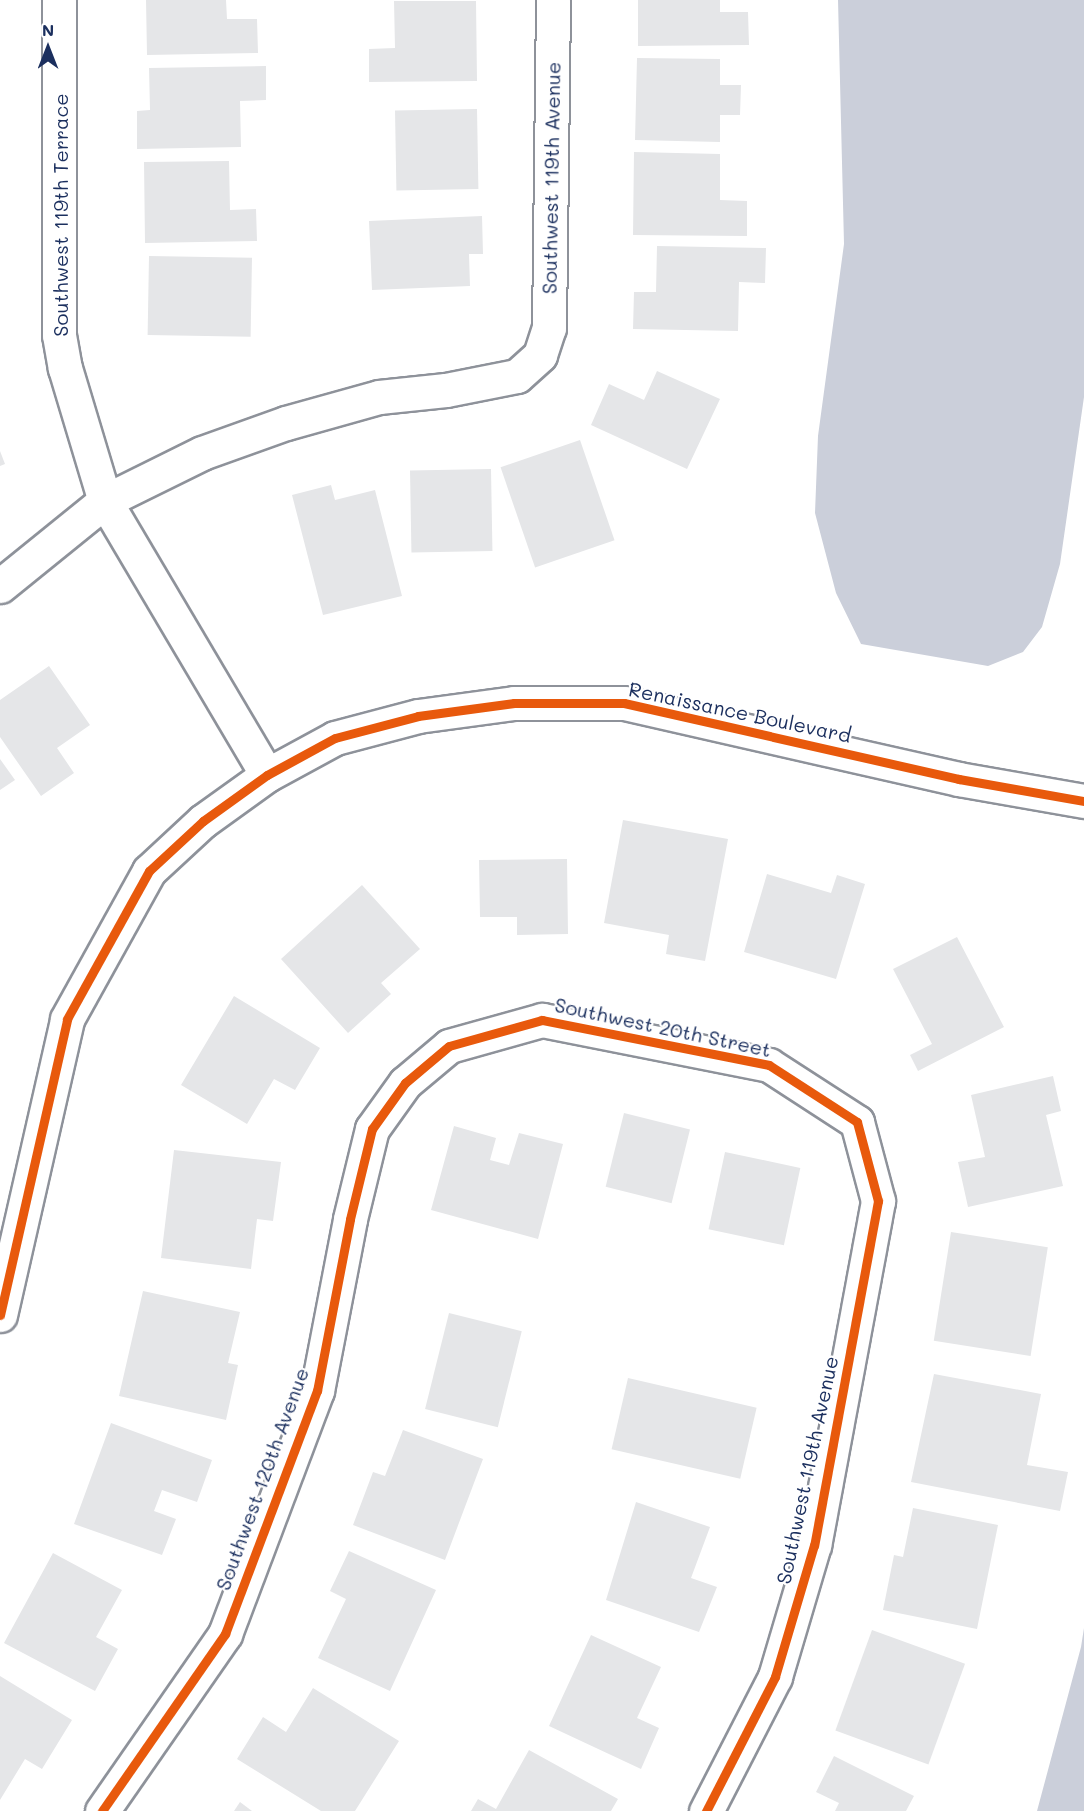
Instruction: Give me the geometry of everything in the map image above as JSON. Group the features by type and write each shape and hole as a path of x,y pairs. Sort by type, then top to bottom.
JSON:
{"street":[{"name":"Southwest 119th Terrace","path":"59,0 59,336 105,501 267,775"},
{"name":"Southwest 119th Avenue","path":"105,501 202,453 286,423 379,397 446,390 517,376 540,355 549,328 553,0"},
{"path":"0,586 105,501"},
{"name":"Renaissance Boulevard","path":"0,1315 67,1019 149,871 203,821 267,775 335,738 418,716 514,703 624,703 959,779 1084,801"},
{"name":"Southwest 20th Street","path":"449,1046 542,1020 769,1065 857,1122"},
{"name":"Southwest 120th Avenue","path":"102,1811 225,1634 317,1391 350,1218 372,1129 405,1083 449,1046"},
{"name":"Southwest 119th Avenue","path":"706,1811 775,1677 814,1545 878,1201 857,1122"}],"shaded area":[{"path":"838,0 1084,0 1084,397 1060,564 1042,627 1023,652 988,666 861,644 836,593 815,513 818,436 844,244"},
{"path":"1084,1628 1084,1811 1037,1811 1081,1647"}],"building":[{"path":"146,0 226,0 227,19 257,19 258,53 147,55"},
{"path":"638,0 720,0 720,12 748,12 749,45 638,46"},
{"path":"394,1 476,1 477,81 369,82 369,49 395,48"},
{"path":"637,58 720,59 720,85 741,85 740,115 720,115 720,142 635,140"},
{"path":"266,66 266,100 240,101 241,147 137,149 137,111 150,110 149,68"},
{"path":"477,109 478,189 396,190 395,110"},
{"path":"634,152 720,154 720,200 747,201 747,236 633,235"},
{"path":"229,161 230,210 256,209 257,241 145,243 144,162"},
{"path":"482,216 483,254 469,254 470,286 372,290 369,221"},
{"path":"657,246 766,248 765,283 739,282 738,331 633,329 634,292 656,292"},
{"path":"149,256 252,258 251,337 148,335"},
{"path":"657,371 720,399 687,469 591,425 609,384 644,400"},
{"path":"580,440 615,540 535,568 501,467"},
{"path":"0,451 5,464 0,466"},
{"path":"491,469 492,551 411,552 410,470"},
{"path":"331,485 335,500 375,490 402,596 323,615 292,495"},
{"path":"49,666 90,725 57,748 74,773 41,796 0,737 0,700"},
{"path":"0,759 15,780 0,790"},
{"path":"623,820 728,839 705,961 666,954 669,935 604,923"},
{"path":"567,859 568,934 517,935 517,917 480,917 479,860"},
{"path":"767,874 831,893 837,875 865,884 836,979 744,952"},
{"path":"362,885 420,949 381,983 391,994 348,1033 281,959"},
{"path":"957,937 1004,1027 918,1071 910,1055 932,1044 893,969"},
{"path":"234,996 320,1048 295,1090 274,1079 247,1124 181,1085"},
{"path":"1053,1076 1061,1111 1046,1115 1063,1186 968,1207 958,1162 985,1157 971,1095"},
{"path":"624,1113 690,1129 672,1203 606,1187"},
{"path":"454,1126 496,1138 490,1160 509,1165 519,1133 563,1144 538,1239 431,1210"},
{"path":"174,1150 281,1162 273,1221 257,1219 251,1269 161,1258"},
{"path":"725,1152 800,1168 784,1245 709,1229"},
{"path":"951,1232 1048,1247 1031,1356 934,1341"},
{"path":"143,1291 240,1312 228,1363 238,1365 226,1420 119,1396"},
{"path":"449,1313 522,1331 498,1427 425,1409"},
{"path":"934,1374 1041,1394 1027,1465 1068,1472 1060,1511 911,1482"},
{"path":"628,1378 757,1408 740,1479 612,1449"},
{"path":"111,1423 212,1460 197,1502 162,1490 154,1511 176,1519 162,1555 74,1524"},
{"path":"403,1430 483,1459 445,1560 353,1525 373,1472 385,1476"},
{"path":"636,1502 710,1527 691,1578 717,1587 699,1632 606,1600"},
{"path":"913,1508 998,1525 977,1629 883,1610 894,1555 903,1557"},
{"path":"349,1551 436,1590 390,1691 318,1658 346,1599 330,1591"},
{"path":"53,1553 122,1590 96,1637 118,1649 95,1691 4,1643"},
{"path":"872,1630 965,1664 928,1764 835,1731"},
{"path":"591,1635 661,1667 637,1718 659,1728 641,1769 549,1726"},
{"path":"0,1676 72,1720 42,1769 25,1759 0,1800"},
{"path":"313,1688 399,1741 355,1811 321,1811 237,1759 263,1717 286,1732"},
{"path":"529,1750 618,1799 611,1811 471,1811 478,1799 496,1809"},
{"path":"834,1756 914,1796 906,1811 835,1811 839,1803 816,1792"},
{"path":"240,1802 252,1811 234,1811"}],"cycle path":[{"path":"0,1315 67,1019 149,871 203,821 267,775 335,738 418,716 514,703 624,703 959,779 1084,801"},
{"path":"102,1811 225,1634 317,1391 350,1219 372,1129 405,1083 449,1046 542,1020 769,1065 857,1122 878,1201 814,1545 775,1677 706,1811"}]}
